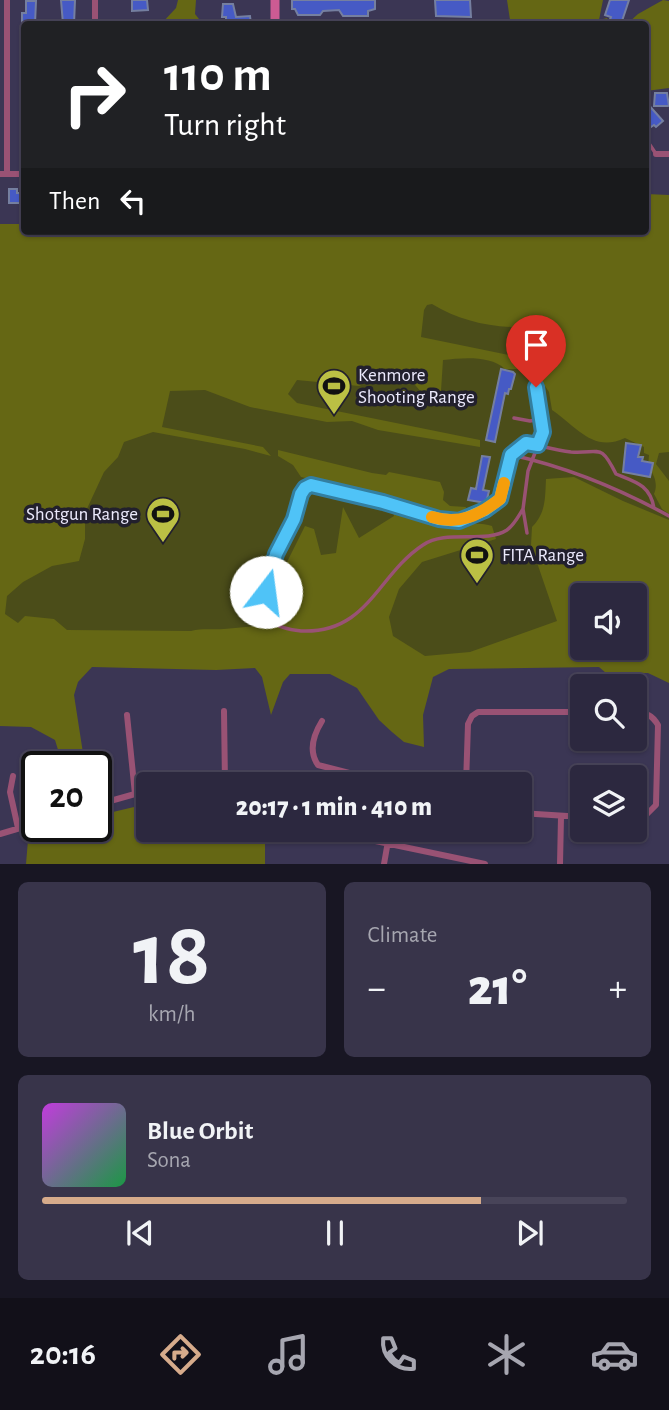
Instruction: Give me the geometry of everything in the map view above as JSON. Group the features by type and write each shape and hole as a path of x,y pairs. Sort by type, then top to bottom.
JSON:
{"street":[{"path":"4,174 7,0"},
{"path":"95,0 95,21"},
{"path":"275,0 275,21"},
{"path":"656,154 669,154"},
{"path":"466,772 468,724 472,716 485,710 570,712"},
{"path":"225,711 225,772"},
{"path":"647,714 658,724 656,805 647,812"},
{"path":"112,800 135,794 127,715"},
{"path":"323,721 314,734 314,760 318,765 343,772"},
{"path":"13,776 10,792 18,828"},
{"path":"532,814 570,817"},
{"path":"560,864 561,817"},
{"path":"0,834 21,827"},
{"path":"384,864 387,842 485,864"}],"lane":[{"path":"649,144 656,154"},
{"path":"521,341 536,387 543,432 531,460 523,509 527,533"},
{"path":"514,418 530,421 541,419"},
{"path":"523,509 515,523 506,531 439,539 424,544 393,572 366,605 331,629 320,632 295,631 276,625 267,617 264,608 266,592 276,554 294,519 301,494 311,485 439,519 459,521 485,510 500,499 511,455 526,443 572,452 594,450 607,457 616,474 639,483 652,495 654,508"},
{"path":"511,455 611,488 669,516"}],"shaded area":[{"path":"178,0 196,0 195,14 201,21 164,21 176,8"},
{"path":"507,0 603,0 599,20 607,18 608,21 510,21"},
{"path":"663,0 669,1 669,88 649,91 649,21 630,21"},
{"name":"Kenmore Shooting Range","path":"649,194 669,195 669,452 659,453 656,464 669,481 669,514 662,509 654,494 655,480 648,467 649,455 644,453 644,447 625,438 614,442 594,440 552,410 549,392 539,377 531,354 545,347 538,326 483,324 456,316 432,304 427,305 424,310 421,337 518,357 518,369 505,369 484,359 443,360 441,391 466,398 463,401 421,392 411,380 394,369 379,368 379,378 359,386 297,380 288,394 297,403 480,440 480,447 378,430 352,421 327,422 250,407 205,390 170,391 162,427 263,447 271,456 153,432 124,442 118,457 104,472 85,513 85,539 79,561 52,566 23,582 7,596 5,614 18,623 25,616 54,619 67,630 191,631 255,626 274,628 286,619 278,608 281,587 288,569 287,562 305,526 314,529 321,555 336,553 343,507 359,538 394,516 391,503 382,495 301,477 293,465 278,456 278,450 372,473 386,475 389,472 440,482 444,492 443,500 450,506 466,507 464,517 427,508 405,507 430,516 438,526 492,526 496,539 422,562 399,589 389,617 393,636 425,656 470,652 557,621 531,545 532,527 542,511 546,479 574,477 669,520 669,683 648,673 606,673 599,667 449,669 433,677 423,715 424,747 404,742 379,720 357,688 330,674 290,674 283,682 271,715 262,677 255,668 216,670 92,667 78,682 74,695 83,751 58,751 55,740 31,727 0,726 0,224 21,224 21,235 649,235"},
{"name":"Kenmore Shooting Range","path":"649,230 669,230 669,665 0,662 0,237 649,235"},
{"path":"136,807 136,842 262,842 265,844 265,864 26,864 28,842 112,842 112,812"}],"building":[{"path":"61,0 75,0 74,21 63,21"},
{"path":"132,0 147,0 148,10 132,11"},
{"path":"292,0 375,0 375,9 368,11 368,16 343,16 339,10 323,11 320,15 298,15 295,9 292,9"},
{"path":"435,0 470,0 471,17 436,16"},
{"path":"610,0 629,0 622,21 609,21 611,17 605,15"},
{"path":"26,1 36,1 35,21 22,21 22,13 26,13"},
{"path":"223,4 233,4 236,17 250,16 251,21 226,21 226,17 222,17"},
{"path":"655,93 667,93 669,106 654,106"},
{"path":"649,105 663,121 656,127 651,127"},
{"path":"9,189 17,189 17,193 21,193 21,203 9,203"},
{"path":"501,369 515,374 511,389 508,394 505,393 495,442 486,440"},
{"path":"626,443 641,445 638,457 643,457 642,461 653,463 650,477 623,472"},
{"path":"482,456 490,457 483,490 489,491 486,503 468,500 471,488 476,489"}],"slow traffic":[{"path":"432,517 459,521 471,518 500,499 504,483"}],"place":[{"name":"Kenmore Shooting Range","path":"334,416"},
{"name":"Shotgun Range","path":"163,544"},
{"name":"FITA Range","path":"477,585"}],"route":[{"path":"266,592 276,554 294,519 301,494 311,485 439,519 459,521 471,518 500,499 511,455 526,443 538,445 543,432 536,387"}]}
